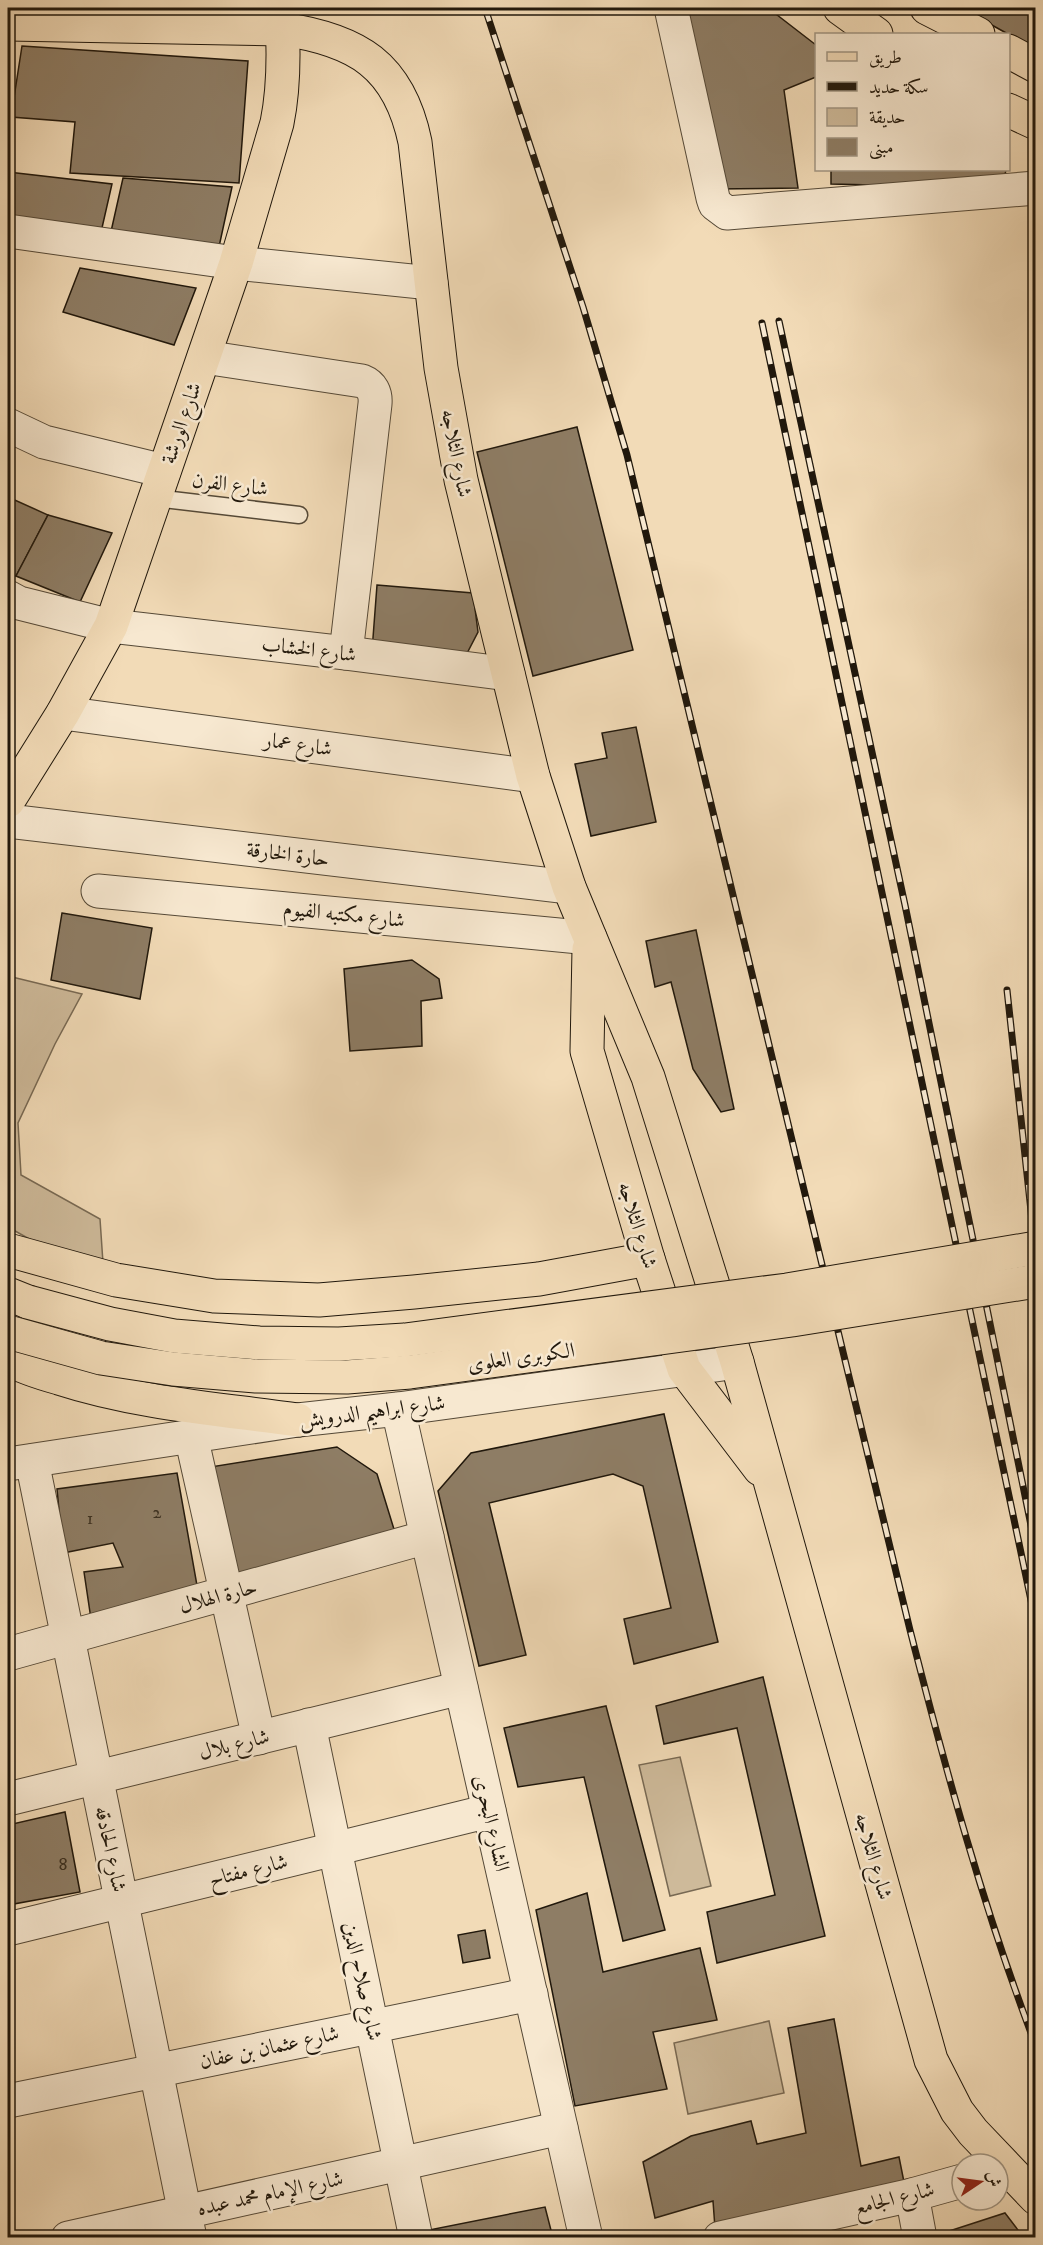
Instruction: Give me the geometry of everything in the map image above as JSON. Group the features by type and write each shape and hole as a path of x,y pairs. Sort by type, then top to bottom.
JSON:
{"main road":[{"path":"840,8 875,33"},
{"path":"927,8 976,33"},
{"name":"شارع الثلاجه","path":"8,24 281,16 322,37 349,47 375,62 398,90 409,116 415,142 441,368 461,480 533,776 569,887 648,1077 737,1362 931,2060 957,2111 989,2152"},
{"name":"شارع الورشة","path":"8,801 63,712 111,626 236,263 279,112 284,78 281,16"},
{"path":"1010,52 1035,66"},
{"path":"1010,111 1035,123"},
{"name":"شارع الثلاجه","path":"590,938 587,1051 648,1259 684,1369 770,1483"},
{"name":"الكوبرى العلوى","path":"18,1298 110,1324 174,1336 259,1343 339,1344 405,1340 787,1290 1035,1248"},
{"path":"8,1250 127,1282 214,1296 319,1300 539,1279 648,1259"},
{"name":"الكوبرى العلوى","path":"8,1332 101,1358 173,1369 256,1376 347,1377 410,1372 781,1322 1035,1281"},
{"path":"8,1359 18,1365 85,1386 140,1399 298,1420"},
{"name":"شارع الثلاجه","path":"1010,2176 1035,2198"}],"street":[{"path":"671,8 713,198 716,204 727,213 1035,188"},
{"path":"8,231 236,263 431,283"},
{"path":"204,357 362,381 367,383 374,392 375,404 346,653"},
{"path":"8,425 44,441 160,484"},
{"name":"شارع الخشاب","path":"8,597 19,603 111,626 508,674"},
{"name":"شارع عمار","path":"63,712 533,776"},
{"name":"حارة الخارقة","path":"8,821 569,887"},
{"name":"شارع مكتبه الفيوم","path":"98,891 590,938"},
{"name":"شارع ابراهيم الدرويش","path":"20,1462 298,1420 398,1409 737,1362"},
{"name":"الشارع البحرى","path":"398,1409 586,2238"},
{"path":"191,1436 259,1738"},
{"name":"شارع الحادقه","path":"20,1462 68,1637 188,2225"},
{"name":"حارة الهلال","path":"8,1654 427,1538"},
{"name":"شارع بلال","path":"8,1799 461,1688"},
{"name":"شارع صلاح الدين","path":"309,1725 416,2238"},
{"name":"شارع مفتاح","path":"8,1929 489,1811"},
{"name":"شارع عثمان بن عفان","path":"8,2101 531,1994"},
{"name":"شارع الإمام محمد عبده","path":"68,2238 188,2225 401,2164 561,2128"},
{"name":"شارع الجامع","path":"720,2238 950,2184"},
{"path":"912,2195 920,2238"}],"lane":[{"name":"شارع الفرن","path":"160,484 299,515"}],"green space":[{"path":"8,976 82,994 55,1044 18,1123 21,1175 100,1219 103,1263 47,1249 8,1227"},
{"path":"680,1757 711,1886 670,1896 639,1765"},
{"path":"769,2021 784,2093 688,2114 674,2043"}],"building":[{"path":"675,8 768,8 815,44 815,77 784,90 798,188 715,189"},
{"path":"961,8 1036,8 1036,51 1010,35 1010,33"},
{"path":"22,46 248,61 239,183 70,173 75,122 11,117"},
{"path":"831,171 1006,171 1002,188 831,184"},
{"path":"8,172 112,184 99,241 8,223"},
{"path":"123,178 232,187 217,256 110,236"},
{"path":"80,268 196,288 174,345 63,312"},
{"path":"577,427 633,650 533,676 477,452"},
{"path":"8,497 48,515 16,576 8,572"},
{"path":"48,515 112,533 80,602 16,576"},
{"path":"377,585 473,593 478,632 463,661 372,651"},
{"path":"636,727 656,822 591,836 575,764 607,758 602,733"},
{"path":"62,913 152,928 140,999 51,980"},
{"path":"696,930 734,1109 721,1112 693,1069 671,982 655,987 646,941"},
{"path":"412,960 439,979 442,998 421,1001 422,1046 350,1051 344,969"},
{"path":"664,1414 718,1642 634,1664 624,1619 671,1608 643,1486 613,1474 489,1503 526,1655 479,1666 438,1491 471,1453"},
{"path":"337,1447 377,1474 397,1539 226,1581 204,1468"},
{"path":"177,1473 198,1591 91,1619 84,1572 123,1567 113,1543 63,1553 57,1489"},
{"path":"763,1677 825,1936 717,1963 707,1912 775,1895 737,1728 664,1744 656,1706"},
{"path":"606,1706 665,1930 623,1941 584,1777 518,1787 504,1728"},
{"path":"65,1812 80,1892 8,1905 8,1825"},
{"path":"587,1893 603,1972 700,1948 717,2020 653,2032 667,2089 575,2106 536,1910"},
{"path":"485,1930 490,1958 463,1963 458,1935"},
{"path":"834,2019 861,2166 899,2157 905,2187 715,2228 713,2201 655,2218 643,2162 691,2136 751,2121 757,2144 806,2133 788,2028"},
{"path":"545,2207 553,2238 426,2238 424,2231"},
{"path":"1005,2213 1024,2238 941,2238 940,2234"}],"railway":[{"path":"485,8 583,307 627,455 910,1630 967,1840 999,1944 1036,2046"},
{"path":"779,321 905,905 1036,1550"},
{"path":"762,323 1036,1624"},
{"path":"1007,990 1036,1257"}]}
